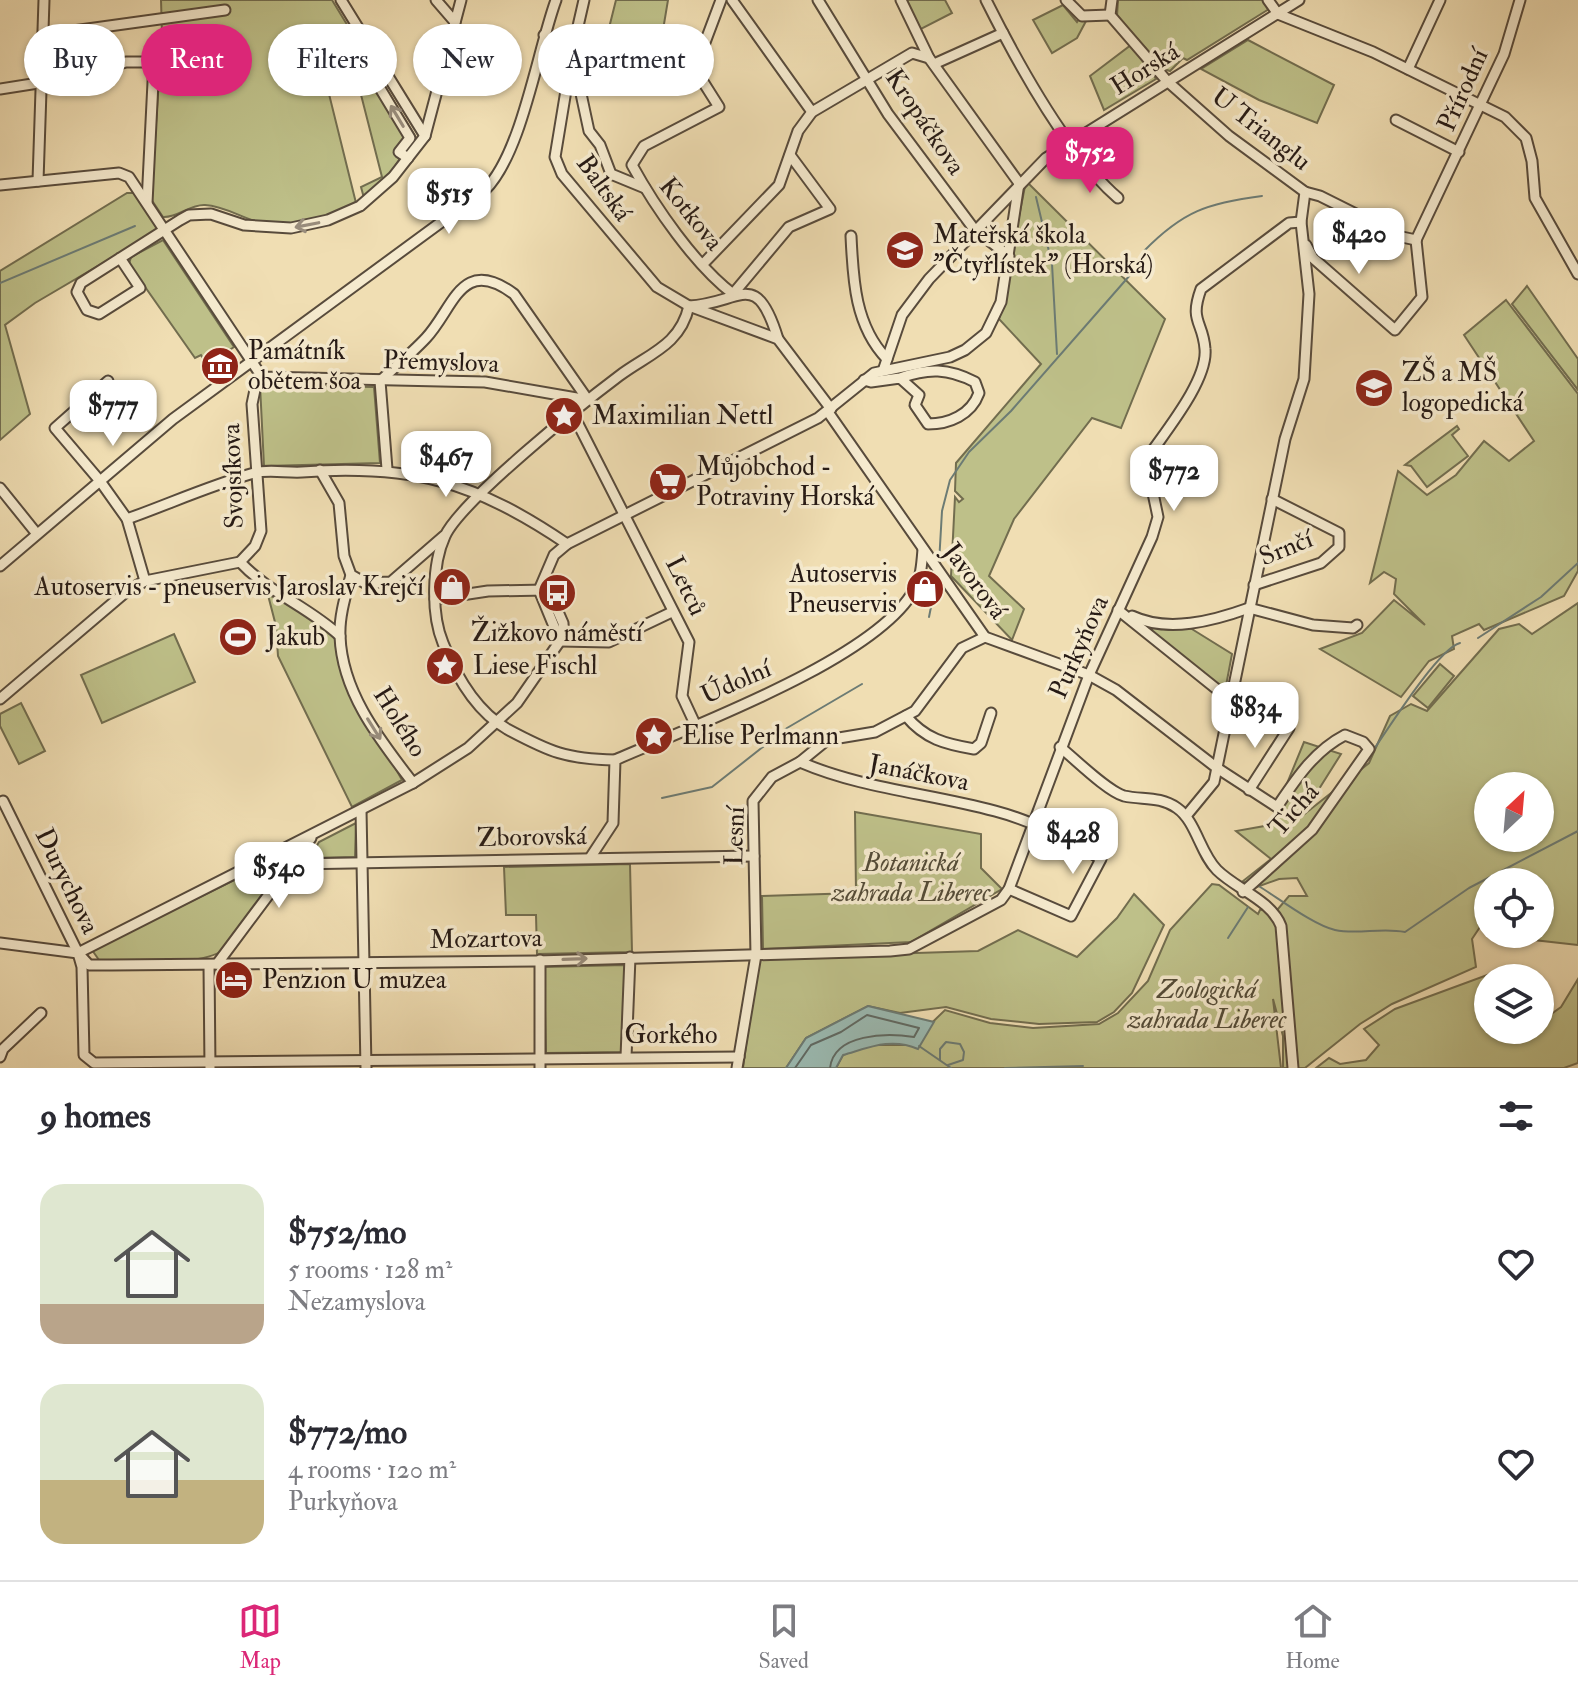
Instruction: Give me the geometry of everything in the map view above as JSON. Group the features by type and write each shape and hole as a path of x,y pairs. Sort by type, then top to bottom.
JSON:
{"street":[{"path":"44,0 44,24"},
{"path":"341,0 355,24"},
{"path":"436,0 455,22"},
{"path":"120,258 140,288 99,314 87,310 77,292 81,283 120,258 189,215 202,214 251,226 309,225 349,211 378,192 425,136 461,0"},
{"path":"548,24 556,0"},
{"name":"Baltská","path":"579,24 584,0"},
{"path":"645,188 632,165 636,154 719,107 695,69 721,0"},
{"path":"732,0 812,112"},
{"name":"Kropáčkova","path":"818,0 888,114 974,229 1009,256"},
{"path":"562,641 542,590 545,569 567,544 830,410 885,364 950,357 977,342 996,318 1009,256 1019,183 932,61 901,0"},
{"path":"986,0 1003,33 1071,141 1097,180 1118,198"},
{"path":"1066,0 1073,11 1082,16 1110,15 1112,0"},
{"path":"1268,0 1278,14 1408,69 1505,117 1526,138 1532,161 1535,198 1578,274"},
{"name":"Horská","path":"885,364 902,315 974,229 1019,183 1071,141 1299,0"},
{"path":"1408,69 1440,0"},
{"name":"Přírodní","path":"1416,240 1504,54 1520,0"},
{"path":"124,24 225,10"},
{"name":"U Trianglu","path":"1110,15 1167,81 1229,136 1305,192 1320,196 1402,237 1416,240"},
{"path":"703,264 779,185 798,131 812,112 912,53 932,61 1003,33"},
{"path":"0,566 173,419 474,200 496,179 511,146 538,55"},
{"path":"125,62 154,62 147,203"},
{"path":"0,89 24,85"},
{"path":"397,92 425,136"},
{"path":"38,181 41,96"},
{"path":"385,96 410,138 399,152 408,158"},
{"name":"Baltská","path":"565,96 555,157 562,174 651,281 689,306 778,339"},
{"name":"Kotkova","path":"582,96 589,131 600,145 611,174 645,188 703,264 733,294 754,296 769,310 778,339"},
{"name":"Přírodní","path":"1396,120 1459,152"},
{"path":"320,470 334,489 339,503 344,556 351,575 365,583 391,582 445,535 482,494 588,400 674,340 689,306 702,306 733,294 789,227 830,209 790,155"},
{"path":"0,185 122,173 147,203 251,361"},
{"path":"1186,816 1214,782 1285,439 1304,379 1309,294 1301,222 1305,192"},
{"name":"Purkyňova","path":"1009,889 1060,747 1158,517 1146,460 1199,379 1205,350 1195,320 1201,289 1289,223 1301,222"},
{"path":"851,236 853,276 861,314 885,364"},
{"path":"1302,237 1313,258 1395,330 1422,297 1416,240"},
{"path":"387,469 380,381 428,336 459,291 481,280 497,282 514,294 588,400"},
{"path":"778,339 830,410"},
{"name":"Přemyslova","path":"251,361 262,377 485,382 588,400"},
{"path":"864,380 871,382 916,372 951,370 975,382 979,393 961,415 946,424 928,424 915,405 919,395 900,378"},
{"path":"108,381 55,428 100,481 127,519 145,581"},
{"name":"Svojsíkova","path":"0,699 127,591 145,581 240,562 255,546 261,531 252,404 256,385"},
{"name":"Javorová","path":"830,410 985,637 1089,675 1116,690 1217,768 1277,807 1295,780 1326,745 1345,735 1363,742 1369,749"},
{"name":"Letců","path":"573,414 689,642 682,696 695,724"},
{"path":"127,519 258,471 387,469 440,480 482,494 518,511 567,544"},
{"path":"0,488 37,534"},
{"name":"Srnčí","path":"1254,585 1321,563 1339,547 1339,533 1272,499"},
{"path":"445,535 435,599 439,635 452,668 469,693 498,723 551,753 615,760 613,823 590,858"},
{"name":"Údolní","path":"615,760 857,646 915,589 923,549"},
{"path":"240,562 277,593 317,614 340,636"},
{"name":"Holého","path":"351,575 340,636 346,668 366,717 413,783"},
{"path":"435,599 488,591 542,590"},
{"path":"1118,610 1143,622 1182,624 1218,619 1249,608 1313,625 1353,628 1357,625"},
{"path":"1118,610 1229,699 1289,728 1249,790"},
{"path":"562,641 609,642 672,612"},
{"name":"Lesní","path":"737,1068 756,955 753,801 772,777 800,762 827,740 875,732 915,711 962,648 985,637"},
{"path":"78,953 413,783 468,748 498,723 535,681 562,641"},
{"path":"906,716 919,732 943,744 974,749 981,743 991,713"},
{"path":"1060,747 1121,795 1158,799 1186,816 1198,845 1216,869 1272,911 1281,926 1293,1068"},
{"name":"Tichá","path":"1243,892 1312,830 1369,749"},
{"name":"Janáčkova","path":"800,762 845,780 995,811 1032,823 1101,859 1071,916 1009,889"},
{"name":"Durychova","path":"3,801 78,953"},
{"path":"361,810 366,1064"},
{"path":"210,1066 213,964 294,864 312,836"},
{"name":"Zborovská","path":"294,864 754,856"},
{"path":"756,955 909,949 1001,900 1009,889"},
{"name":"Durychova","path":"0,943 78,953"},
{"name":"Mozartova","path":"78,953 89,965 756,955"},
{"name":"Gorkého","path":"78,953 82,967 84,1055 94,1063 115,1066 540,1064 626,1057 739,1057"},
{"path":"626,1057 630,957"},
{"path":"540,960 540,1064"},
{"path":"0,1057 3,1049 41,1013"}],"green space":[{"path":"161,0 332,0 347,24 268,24 268,96 329,96 356,203 321,217 282,225 258,222 205,205 163,217 151,199 158,96 252,96 252,24 162,24"},
{"path":"616,0 668,0 664,24 610,24"},
{"path":"904,0 945,0 952,13 919,30"},
{"path":"1118,0 1263,0 1269,9 1187,60 1183,58 1170,71 1164,69 1117,16"},
{"path":"1063,5 1077,22 1079,19 1086,21 1077,38 1052,53 1033,20"},
{"path":"1248,40 1334,85 1317,123 1259,100 1201,69"},
{"path":"1131,45 1156,79 1104,110 1090,76"},
{"path":"361,96 391,96 415,136 389,175 364,198 361,187 382,177"},
{"path":"1026,181 1165,319 1121,428 1092,418 1014,519 989,576 1024,609 1012,640 951,576 955,497 959,502 963,499 955,491 956,463 1041,364 999,319"},
{"path":"127,193 135,193 159,230 35,303 5,325 30,414 0,440 0,271"},
{"path":"163,240 234,347 207,365 201,355 195,358 129,264 131,257"},
{"path":"1527,286 1578,359 1578,390 1512,304"},
{"path":"1506,300 1578,394 1578,571 1564,596 1484,630 1479,624 1452,636 1454,649 1429,661 1401,697 1320,649 1362,633 1394,600 1425,625 1394,594 1396,579 1384,572 1370,583 1398,471 1427,495 1456,475 1484,441 1509,461 1534,441 1464,335"},
{"path":"260,385 374,387 380,463 264,466"},
{"path":"1457,426 1459,429 1452,435 1468,456 1427,487 1411,466 1405,465"},
{"path":"268,595 289,603 336,635 342,673 402,780 352,807 278,656 276,626"},
{"name":"Zoologická zahrada Liberec","path":"1578,603 1578,945 1554,942 1554,868 1474,868 1474,968 1392,1004 1360,1024 1305,1068 1283,1068 1283,1036 1273,999 1281,1068 836,1068 843,1055 867,1045 909,1045 945,1010 990,1023 1033,1028 1099,1024 1118,1013 1148,981 1170,930 1212,884 1219,885 1258,914 1260,910 1278,909 1289,896 1307,896 1297,878 1279,879 1251,889 1243,881 1271,859 1236,831 1270,825 1304,742 1341,754 1302,816 1369,763 1390,716 1411,704 1427,711 1499,629 1519,624 1532,634"},
{"path":"1187,626 1232,654 1225,691 1151,633 1153,627 1169,630"},
{"path":"174,634 195,682 102,723 81,675"},
{"path":"1440,664 1454,676 1428,708 1413,696"},
{"path":"21,703 45,751 19,764 0,726 0,714"},
{"name":"Botanická zahrada Liberec","path":"855,812 981,834 981,868 1002,889 911,942 763,949 762,896 856,893"},
{"path":"356,823 355,857 314,858 312,854 319,842"},
{"path":"277,859 282,870 220,952 209,957 179,961 144,961 99,960 92,950"},
{"path":"630,864 632,952 537,954 536,915 506,915 504,867"},
{"path":"1134,894 1164,925 1132,993 1114,1012 1097,1022 1039,1024 991,1019 946,1007 900,1013 868,1006 806,1038 786,1068 743,1068 757,963 763,958 978,951 1018,930 1077,957 1117,918"},
{"path":"625,965 625,1052 546,1053 544,967"},
{"path":"1578,979 1578,1063 1564,1068 1316,1068 1329,1058 1340,1064 1366,1060 1379,1045 1364,1029 1395,1009 1474,980 1474,1044 1554,1044 1554,1012 1561,1007"}],"water":[{"path":"868,1006 934,1022 918,1049 898,1044 880,1045 843,1055 836,1068 786,1068 806,1038"}],"waterway":[{"path":"1144,251 1171,227 1197,211 1262,196"},
{"path":"1036,197 1052,264 1057,354"},
{"path":"0,283 135,226"},
{"path":"939,563 942,511 950,480 969,452 1011,411 1131,274"},
{"path":"1478,638 1541,597 1578,563"},
{"path":"929,617 933,597"},
{"path":"1359,771 1422,680 1450,649 1460,643"},
{"path":"662,798 712,787 787,728 862,684"},
{"path":"1257,885 1306,917 1335,930 1405,932 1469,888 1578,831"},
{"path":"1228,938 1248,907"},
{"path":"940,1060 940,1049 946,1042 960,1044 964,1052 963,1060 948,1065"},
{"path":"919,1046 951,1068"},
{"path":"1005,1068 1083,1066"}],"place":[{"name":"Mateřská škola \"Čtyřlístek\" (Horská)","path":"905,250"},
{"name":"Památník obětem šoa","path":"220,366"},
{"name":"ZŠ a MŠ logopedická","path":"1374,388"},
{"name":"Maximilian Nettl","path":"564,416"},
{"name":"Můjobchod - Potraviny Horská","path":"668,482"},
{"name":"Autoservis - pneuservis Jaroslav Krejčí","path":"452,587"},
{"name":"Autoservis Pneuservis","path":"925,589"},
{"name":"Žižkovo náměstí","path":"557,593"},
{"name":"Jakub","path":"238,637"},
{"name":"Liese Fischl","path":"445,666"},
{"name":"Elise Perlmann","path":"654,736"},
{"name":"Penzion U muzea","path":"234,980"}]}
